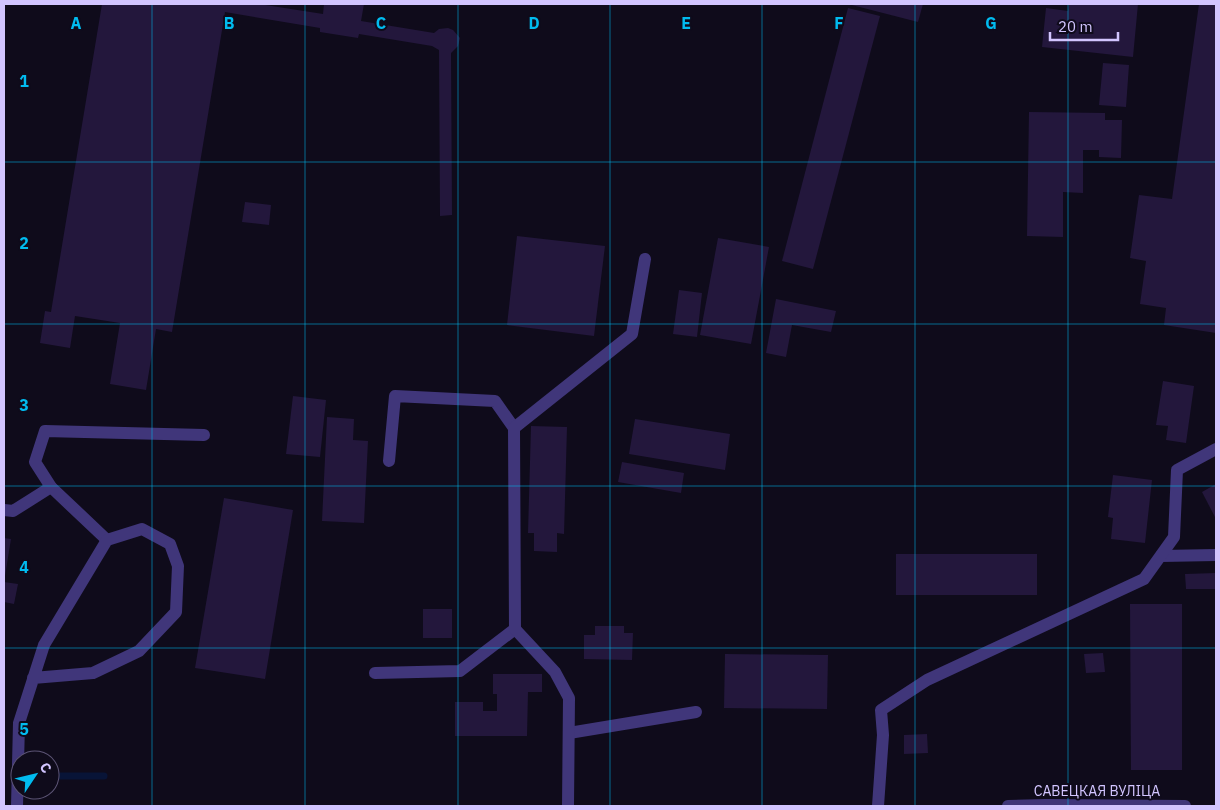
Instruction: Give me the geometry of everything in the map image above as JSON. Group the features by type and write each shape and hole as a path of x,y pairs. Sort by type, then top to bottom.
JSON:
{"street":[{"path":"514,428 632,334 645,259"},
{"path":"389,461 395,396 495,401 514,428 515,629 555,672 570,698 568,806"},
{"path":"107,540 51,486 35,462 45,430 204,435"},
{"path":"878,806 884,735 881,710 927,680 1144,579 1174,537 1177,470 1216,449"},
{"path":"4,510 13,511 51,486"},
{"path":"17,806 19,723 33,678 44,645 107,540 142,529 170,544 178,566 176,612 139,651 93,673 33,678"},
{"path":"1160,556 1216,555"},
{"path":"375,673 460,671 515,629"},
{"path":"569,733 696,712"},
{"name":"САВЕЦКАЯ ВУЛІЦА","path":"1008,806 1046,804 1186,806"}],"building":[{"path":"102,4 259,4 323,14 324,4 364,4 361,21 434,33 439,29 448,28 453,30 460,38 458,46 451,53 452,215 440,216 439,50 432,46 359,34 358,38 320,32 320,28 225,12 172,332 156,329 146,390 110,384 120,323 75,316 70,348 40,343 45,311 51,312"},
{"path":"848,4 923,4 918,22"},
{"path":"1069,4 1138,4 1133,57 1042,47 1046,8 1068,11"},
{"path":"1199,4 1216,4 1216,333 1164,325 1166,308 1140,304 1146,261 1130,258 1139,195 1172,199"},
{"path":"848,8 880,16 813,269 782,261"},
{"path":"1103,63 1129,65 1126,107 1099,105"},
{"path":"1029,112 1105,113 1105,120 1122,120 1121,158 1099,157 1099,150 1083,150 1083,193 1063,192 1063,237 1027,236"},
{"path":"245,202 271,205 269,225 242,222"},
{"path":"517,236 605,246 594,336 507,325"},
{"path":"718,238 769,247 751,344 700,335"},
{"path":"679,290 702,293 697,337 673,334"},
{"path":"776,299 836,311 831,332 792,325 786,357 766,353"},
{"path":"1163,381 1194,386 1186,443 1166,440 1168,426 1156,425"},
{"path":"293,396 326,400 320,457 286,454"},
{"path":"327,417 354,419 353,440 368,441 364,523 322,521"},
{"path":"635,419 730,434 725,470 629,454"},
{"path":"531,426 567,427 564,534 557,533 557,552 534,551 534,533 528,533"},
{"path":"622,462 684,473 681,493 618,482"},
{"path":"1113,475 1152,480 1145,543 1111,539 1113,518 1108,517"},
{"path":"1216,484 1216,519 1202,492"},
{"path":"224,498 293,510 265,679 195,668"},
{"path":"4,538 11,539 5,576 4,575"},
{"path":"896,554 1037,554 1037,595 896,595"},
{"path":"1216,573 1216,589 1186,589 1185,574"},
{"path":"4,582 18,584 14,604 4,602"},
{"path":"1130,604 1182,604 1182,770 1131,770"},
{"path":"423,609 452,609 452,638 423,638"},
{"path":"595,626 624,626 624,633 633,633 632,660 584,659 584,635 595,635"},
{"path":"1103,653 1105,672 1086,673 1084,654"},
{"path":"725,654 828,655 827,709 724,708"},
{"path":"493,674 542,674 542,692 528,692 527,736 455,736 455,702 483,702 483,711 497,711 497,694 493,694"},
{"path":"927,734 928,753 904,754 904,735"}],"waterway":[{"path":"60,776 104,776"}]}
